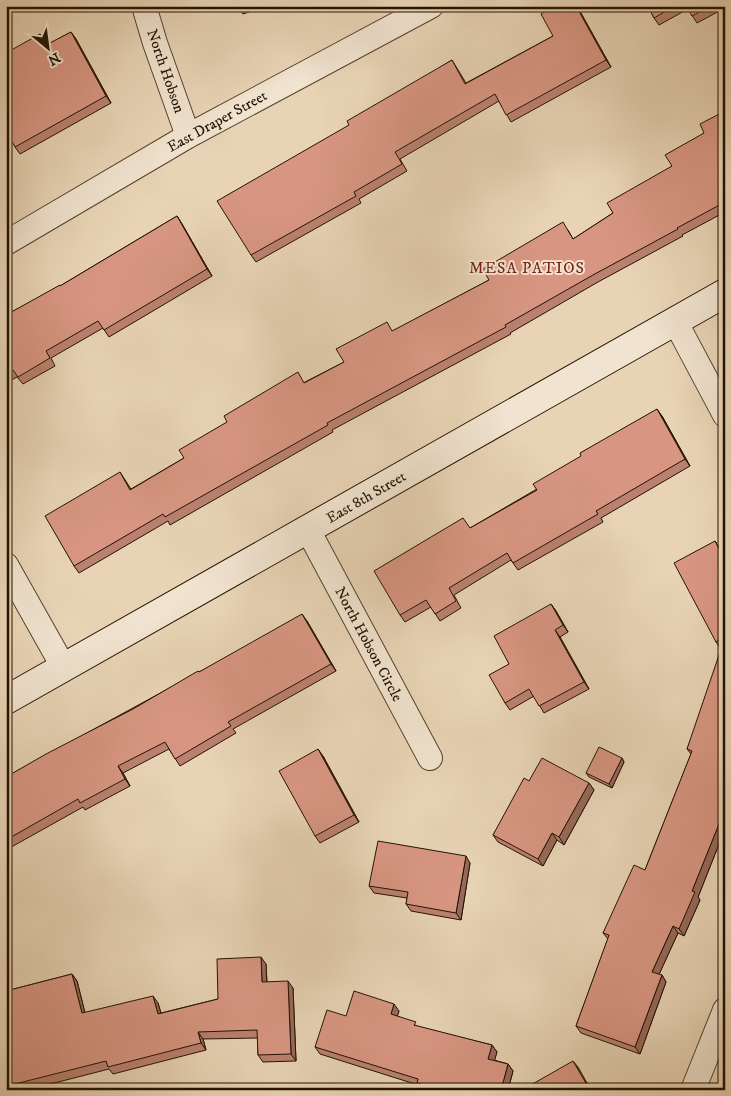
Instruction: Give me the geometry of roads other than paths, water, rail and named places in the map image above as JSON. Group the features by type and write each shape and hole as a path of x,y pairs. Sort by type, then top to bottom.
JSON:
{"street":[{"name":"North Hobson","path":"144,6 188,136"},
{"name":"East Draper Street","path":"6,242 188,136 431,6"},
{"name":"East 8th Street","path":"6,700 725,293"},
{"path":"675,321 725,415"},
{"name":"North Hobson Circle","path":"308,530 430,758"},
{"path":"6,565 64,668"},
{"path":"694,1090 725,1010"}],"district":[{"name":"MESA PATIOS","path":"527,267"}]}
